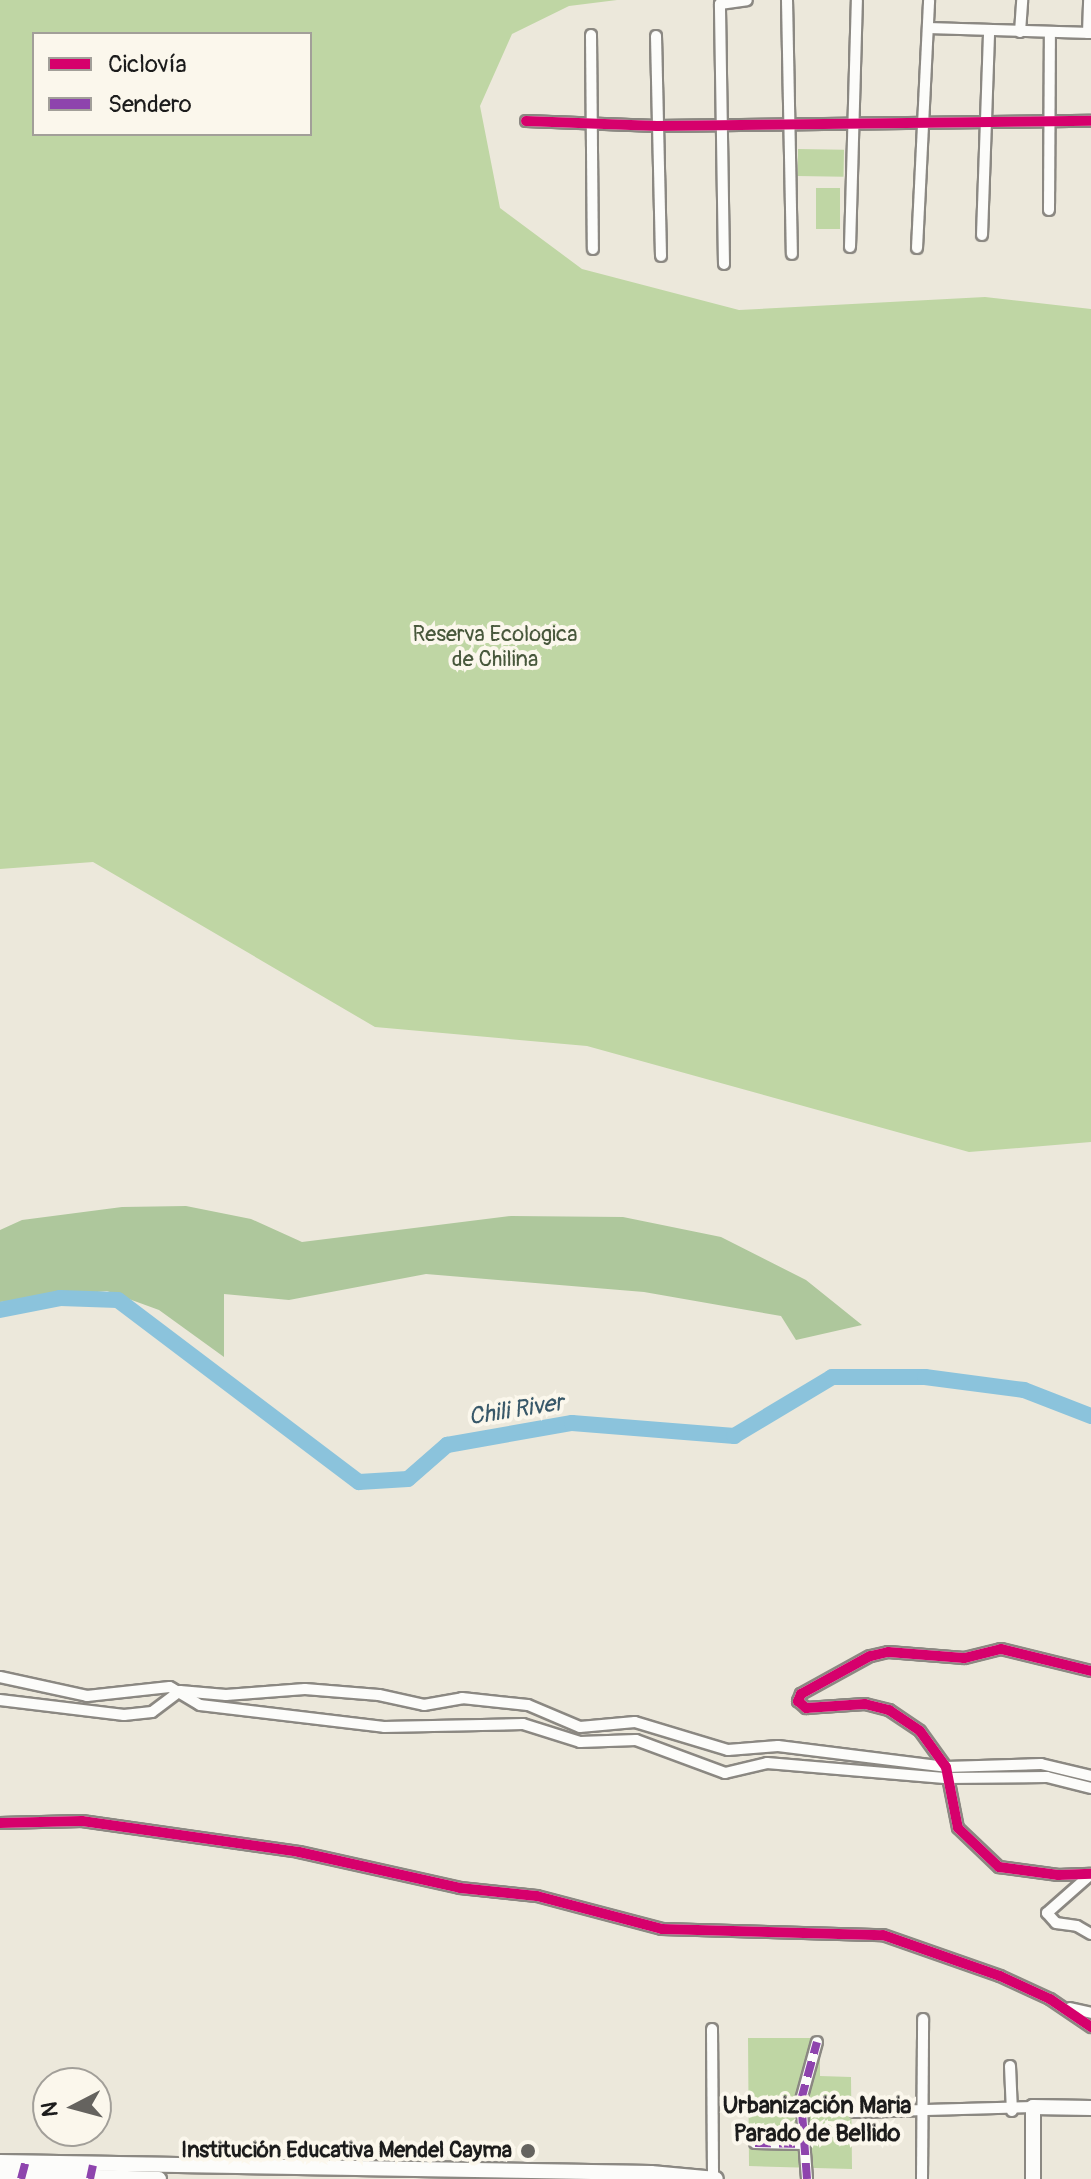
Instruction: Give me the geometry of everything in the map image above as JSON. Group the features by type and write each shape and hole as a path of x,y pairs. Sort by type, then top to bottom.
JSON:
{"main road":[{"path":"1033,2179 1033,2107 1091,2108"},
{"path":"0,2162 23,2173"},
{"path":"0,2174 526,2174 714,2178"}],"street":[{"path":"724,264 720,4 747,0"},
{"path":"787,0 792,254"},
{"path":"850,247 857,126 857,0"},
{"path":"917,248 929,0"},
{"path":"1020,32 1022,0"},
{"path":"928,28 1089,33 1089,0"},
{"path":"982,235 989,31"},
{"path":"1049,210 1052,121 1050,32"},
{"path":"591,35 593,249"},
{"path":"656,36 661,256"},
{"path":"526,121 657,126 857,126 1091,121"},
{"path":"1091,1671 1001,1649 964,1658 888,1652 870,1656 799,1696 806,1708 847,1702 889,1710 929,1738 946,1772 958,1828 986,1858 999,1867 1058,1875 1091,1874"},
{"path":"0,1677 87,1696 170,1687 200,1705 384,1727 513,1723 580,1742 636,1740 725,1773 767,1763 1047,1777 1091,1788"},
{"path":"0,1700 124,1715 152,1712 180,1691 209,1695 305,1689 379,1695 424,1705 462,1698 535,1707 580,1727 643,1724 721,1749 778,1746 946,1772 1041,1764 1091,1776"},
{"path":"0,1823 82,1821 299,1852 460,1888 537,1896 662,1929 883,1935 1000,1976 1060,2006 1091,2027"},
{"path":"1091,1874 1047,1913 1056,1923 1091,1934"},
{"path":"1060,2006 1091,2013"},
{"path":"922,2179 923,2019"},
{"path":"712,2029 714,2178"},
{"path":"807,2179 801,2100 817,2042"},
{"path":"1010,2066 1012,2111"},
{"path":"855,2112 1012,2111 1033,2107"},
{"path":"755,2143 805,2144"}],"green space":[{"name":"Reserva Ecologica de Chilina","path":"0,0 617,0 569,6 512,34 480,106 500,208 582,269 739,310 985,297 1091,309 1091,1142 969,1152 587,1046 375,1027 93,862 0,869"},
{"path":"798,149 844,150 844,177 798,176"},
{"path":"816,188 840,188 840,229 816,229"},
{"path":"186,1206 251,1219 302,1242 511,1216 623,1217 721,1237 806,1280 862,1325 796,1340 781,1316 644,1292 426,1274 289,1300 224,1294 224,1357 159,1310 107,1291 0,1302 0,1230 22,1220 122,1207"},
{"path":"748,2038 820,2038 820,2076 851,2077 852,2169 749,2166"}],"waterway":[{"name":"Chili River","path":"0,1310 60,1298 118,1300 359,1482 408,1479 447,1445 572,1423 734,1436 832,1377 925,1377 1024,1390 1091,1416"}],"marked path":[{"path":"807,2179 801,2100 817,2042"},
{"path":"755,2143 805,2144"},
{"path":"21,2179 25,2164"},
{"path":"90,2179 93,2165"}],"cycle path":[{"path":"526,121 657,126 1091,121"},
{"path":"1091,1671 1001,1649 964,1658 888,1652 870,1656 801,1694 798,1701 806,1708 865,1704 889,1710 920,1731 946,1767 958,1828 999,1867 1058,1875 1091,1874"},
{"path":"0,1823 82,1821 299,1852 460,1888 537,1896 662,1929 883,1935 1000,1976 1050,1999 1091,2027"}],"place":[{"name":"Institución Educativa Mendel Cayma","path":"528,2151"}],"district":[{"name":"Urbanización Maria Parado de Bellido","path":"817,2120"}]}
